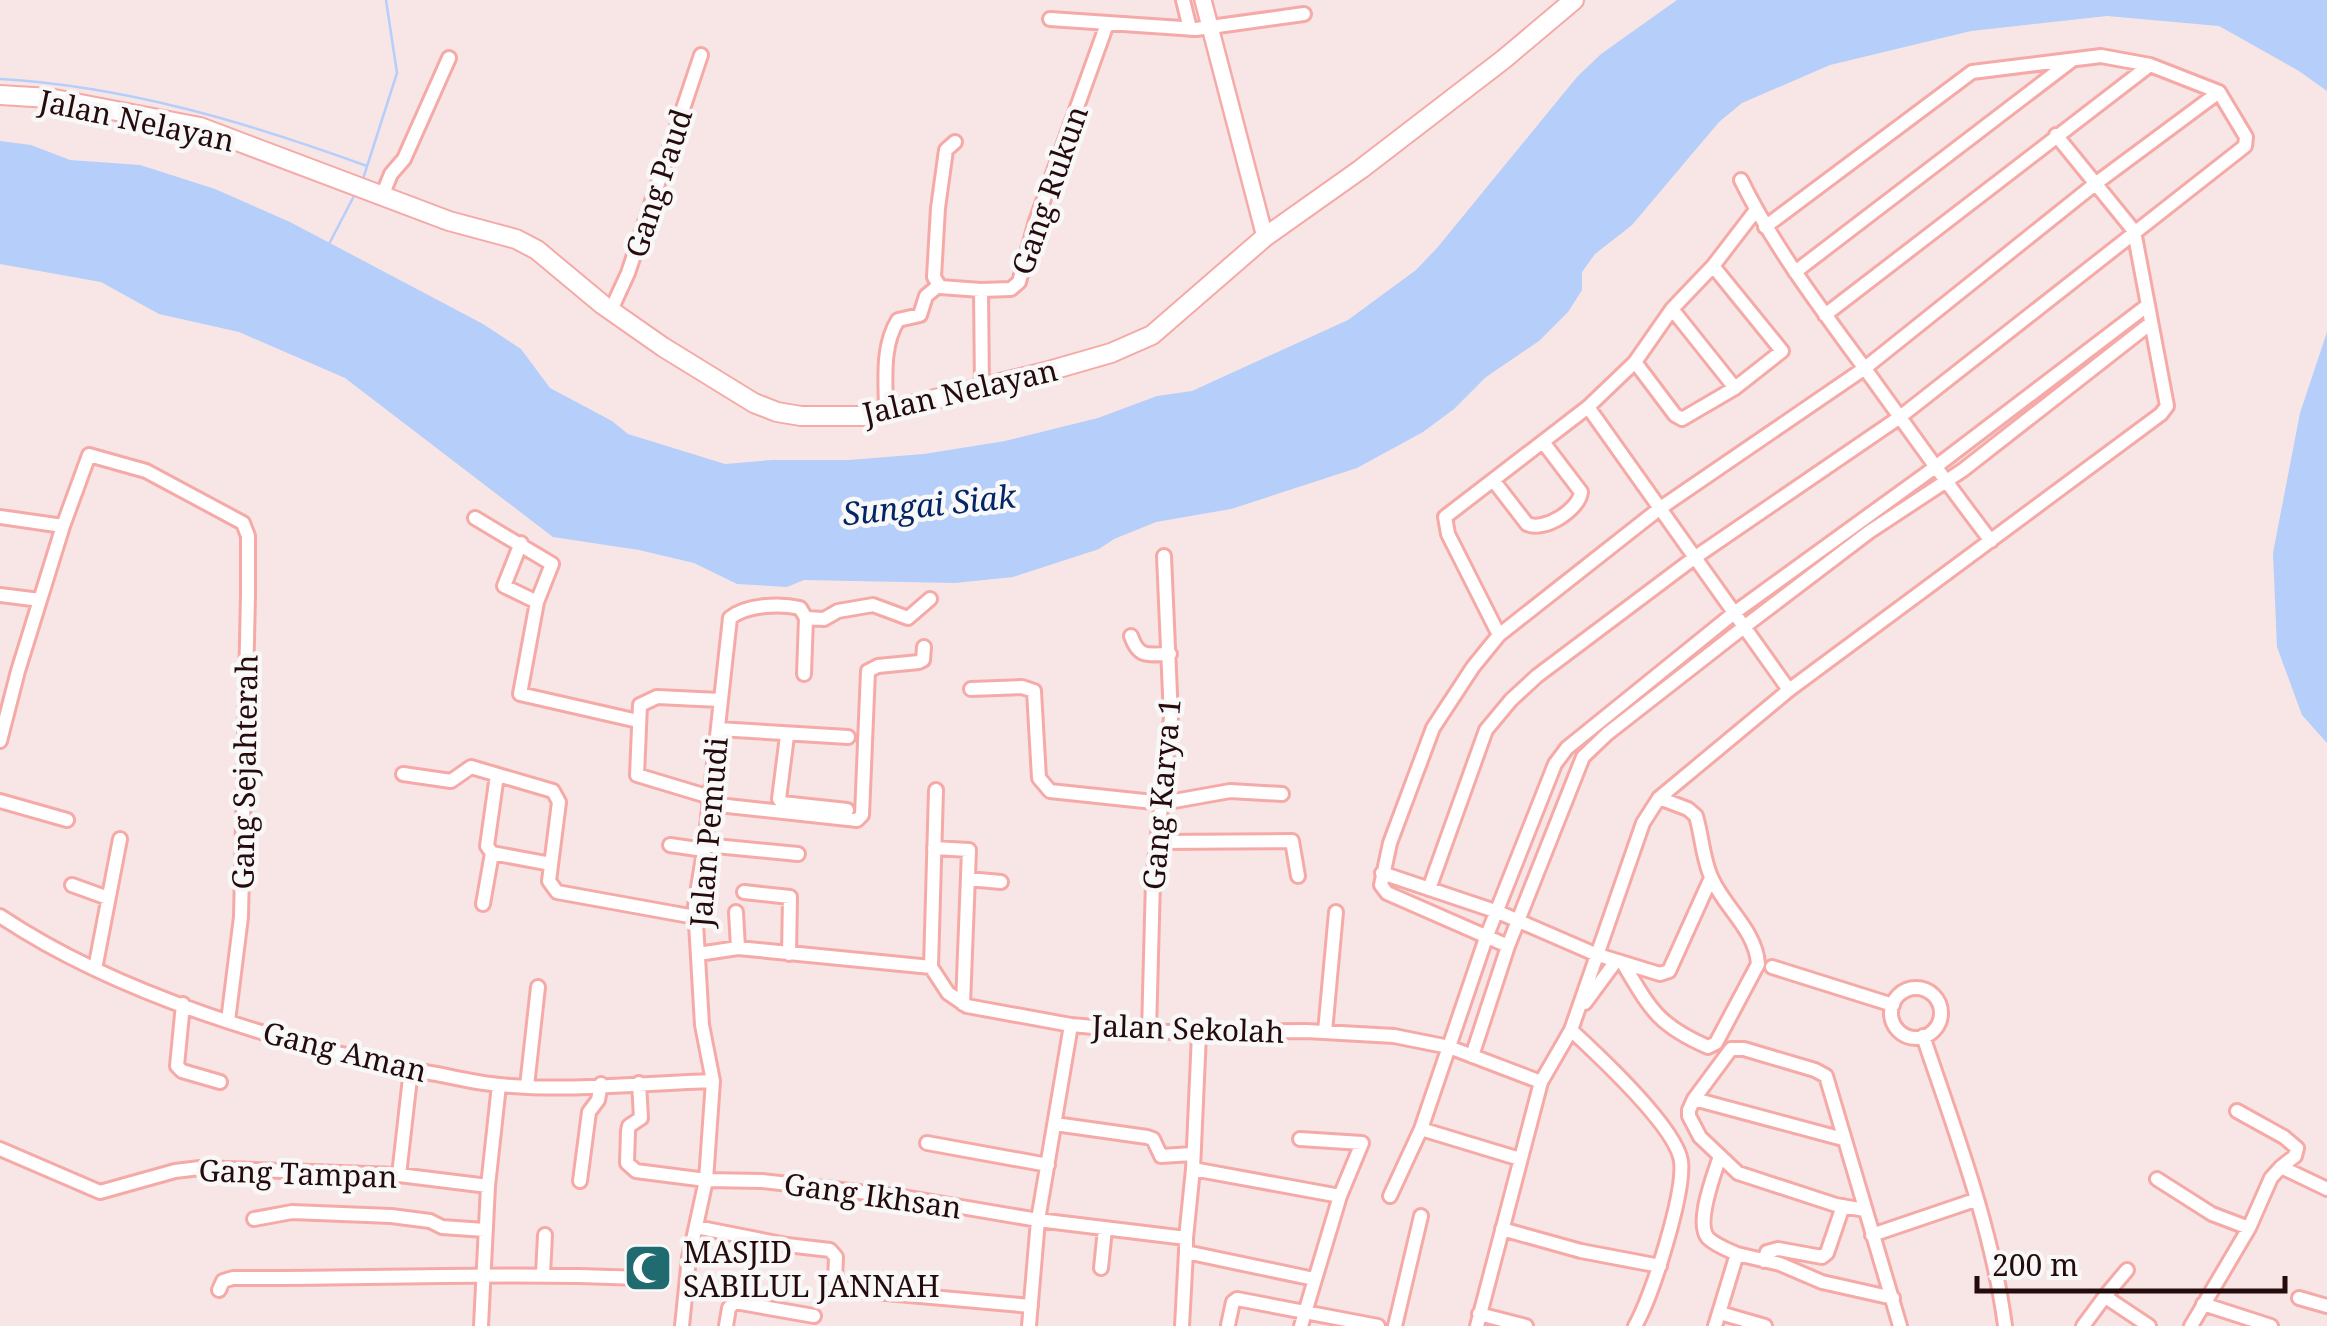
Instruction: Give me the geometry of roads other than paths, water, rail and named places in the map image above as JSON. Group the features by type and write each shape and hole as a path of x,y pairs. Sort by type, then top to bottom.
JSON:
{"main road":[{"name":"Jalan Nelayan","path":"0,94 66,101 200,126 449,221 516,239 538,250 610,310 730,390 777,412 833,418 886,414 1111,353 1152,336 1265,237 1361,169 1554,7 1574,0"}],"street":[{"path":"1183,0 1200,29 1265,237"},
{"path":"1200,29 1203,0"},
{"path":"1050,20 1200,29 1304,14"},
{"name":"Gang Rukun","path":"982,389 981,290 1010,289 1019,282 1040,209 1107,24"},
{"name":"Gang Paud","path":"610,310 628,273 701,55"},
{"path":"376,193 404,159 449,58"},
{"path":"1429,889 1486,730 1537,676 1694,558 1900,417 2245,146 2246,137 2219,92 2150,64 2121,58 2073,59 1972,72 1766,227"},
{"path":"1794,272 2073,59"},
{"path":"1826,315 2150,64"},
{"path":"1508,946 1387,893 1381,885 1433,728 1499,635 1659,508 1865,368 2095,184 2219,92"},
{"path":"1526,1326 1478,1320 1541,1082 1571,1030 1643,823 1660,798 1789,690 2164,410 2167,398 2134,231 2056,135"},
{"path":"938,286 934,278 938,208 946,150 956,142"},
{"path":"1741,180 1794,272 1991,541"},
{"path":"1499,635 1444,519 1588,407 1635,362 1672,309 1713,266 1756,210"},
{"path":"1635,362 1682,418 1735,388 1782,351 1713,266"},
{"path":"886,414 886,359 898,320 920,316 926,296 938,286 981,290"},
{"path":"1390,1196 1421,1129 1486,938 1555,764 1567,748 1734,613 1934,468 2148,305"},
{"path":"1672,309 1735,388"},
{"path":"1472,1056 1508,946 1584,758 1607,734 1744,627 1869,532 1946,482 2151,323"},
{"path":"1588,407 1789,690"},
{"path":"1492,480 1527,524 1535,528 1543,527 1577,503 1580,492 1543,442"},
{"name":"Gang Sejahterah","path":"62,526 86,460 92,454 115,464 146,470 243,523 248,536 241,916 228,1021"},
{"path":"0,517 62,526 3,711 0,741"},
{"path":"475,518 552,564 537,602 520,694 638,721"},
{"path":"521,543 504,586 537,602"},
{"name":"Gang Karya 1","path":"1149,1032 1157,842 1170,716 1164,556"},
{"path":"0,595 40,600"},
{"name":"Jalan Pemudi","path":"682,1326 706,1180 713,1081 702,1025 696,894 730,618 745,609 790,606 800,608 806,618 824,619 838,611 873,605 908,618 930,599"},
{"path":"804,674 806,618"},
{"path":"1131,636 1135,649 1141,653 1170,654"},
{"path":"720,700 650,698 640,705 637,775 710,800 857,820 862,815 868,671 878,666 919,662 923,660 924,647"},
{"path":"971,689 1022,686 1034,690 1039,778 1044,788 1163,803 1230,791 1282,794"},
{"path":"718,729 848,737"},
{"path":"787,736 779,800 847,810"},
{"path":"1567,748 1584,758"},
{"path":"403,774 451,781 471,768 553,791 558,797 548,880 557,892 696,916"},
{"path":"497,775 487,846 492,853 551,864"},
{"path":"936,790 930,966 948,993 963,1004 1071,1025"},
{"path":"1620,963 1654,1015 1678,1034 1714,1047 1758,964 1751,939 1711,878 1696,816 1660,798"},
{"path":"0,801 67,820"},
{"path":"95,969 120,839"},
{"path":"1157,842 1292,841 1298,876"},
{"path":"670,844 798,854"},
{"path":"934,848 969,850 963,1004"},
{"path":"483,904 492,853"},
{"path":"1382,874 1498,912 1620,963 1666,973 1711,878"},
{"path":"968,879 1000,882"},
{"path":"72,885 108,898"},
{"path":"744,892 790,897 789,954"},
{"path":"736,912 738,948"},
{"path":"1324,1032 1336,912"},
{"name":"Gang Aman","path":"0,916 95,969 302,1045 499,1085 713,1081"},
{"path":"698,954 738,948 930,966"},
{"path":"1578,1013 1620,963"},
{"path":"1772,967 1892,1005"},
{"path":"527,1086 538,987"},
{"path":"1915,988 1927,990 1941,1008 1940,1020 1924,1036 1911,1037 1896,1028 1892,1005 1898,995 1915,988"},
{"path":"183,1004 177,1066 220,1082"},
{"path":"1459,1017 1483,1026"},
{"name":"Jalan Sekolah","path":"1029,1326 1038,1220 1071,1025 1199,1034 1324,1032 1394,1036 1449,1047 1541,1082"},
{"path":"1571,1030 1655,1115 1678,1154 1680,1169 1660,1266 1635,1326"},
{"path":"1182,1326 1199,1034"},
{"path":"1924,1036 1998,1280 2004,1326"},
{"path":"1865,1210 1738,1173 1700,1137 1689,1116 1694,1099 1731,1050 1744,1050 1826,1076 1900,1326"},
{"path":"399,1175 412,1069"},
{"name":"Gang Ikhsan","path":"640,1083 642,1118 629,1126 627,1163 636,1171 706,1180 762,1180 903,1197 1104,1229 1186,1245 1314,1280"},
{"path":"580,1180 589,1112 598,1100 601,1084"},
{"path":"482,1326 488,1186 499,1085"},
{"path":"1694,1099 1843,1139"},
{"path":"2191,1326 2249,1228 2271,1178 2296,1156 2297,1148 2288,1140 2237,1112"},
{"path":"1055,1124 1147,1137 1153,1139 1161,1156 1340,1196"},
{"path":"1421,1129 1520,1158"},
{"path":"1300,1139 1362,1144 1340,1196 1304,1319"},
{"path":"927,1143 1048,1166"},
{"name":"Gang Tampan","path":"0,1149 100,1192 200,1168 399,1175 488,1186"},
{"path":"1719,1159 1708,1194 1704,1230 1709,1239 1737,1254 1798,1270 1822,1282 1893,1298"},
{"path":"2281,1167 2327,1189"},
{"path":"2157,1180 2212,1214 2249,1228"},
{"path":"1872,1235 1975,1200"},
{"path":"1764,1261 1767,1252 1778,1249 1822,1257 1827,1253 1843,1206"},
{"path":"254,1219 292,1212 392,1216 430,1221 442,1228 485,1230"},
{"path":"1395,1326 1421,1216"},
{"path":"696,1226 830,1250 836,1257 834,1281 841,1289 1031,1306"},
{"path":"1101,1268 1104,1229"},
{"path":"1502,1230 1660,1266"},
{"path":"543,1274 544,1234"},
{"path":"1737,1254 1718,1320 1765,1326"},
{"path":"2083,1326 2127,1270"},
{"path":"219,1290 222,1281 233,1278 360,1279 482,1274 638,1278"},
{"path":"2106,1295 2109,1301 2148,1326"},
{"path":"2299,1298 2327,1306"},
{"path":"1228,1325 1235,1299 1304,1319 1378,1326"},
{"path":"726,1326 729,1308 735,1302 814,1316"},
{"path":"2203,1304 2270,1326"}],"water":[{"name":"Sungai Siak","path":"1677,0 2327,0 2327,91 2219,26 2107,16 1971,31 1830,65 1742,103 1719,122 1632,225 1595,254 1582,272 1582,290 1568,312 1539,341 1486,377 1454,409 1423,432 1357,468 1231,509 1156,522 1099,549 1013,577 955,583 804,580 787,587 737,584 694,563 553,537 345,378 239,332 159,314 101,282 0,264 0,141 31,145 70,160 140,165 215,189 290,222 483,324 521,349 550,388 612,421 628,434 725,464 924,454 1005,441 1098,418 1157,396 1192,391 1348,320 1416,270 1437,248 1577,77 1601,54"},
{"path":"2327,332 2327,743 2302,715 2277,647 2273,553 2300,413"}],"waterway":[{"path":"362,182 397,73 386,0"},
{"path":"0,79 140,98 278,135 367,166"},
{"path":"329,244 355,194"}],"place":[{"name":"MASJID SABILUL JANNAH","path":"648,1268"}]}
